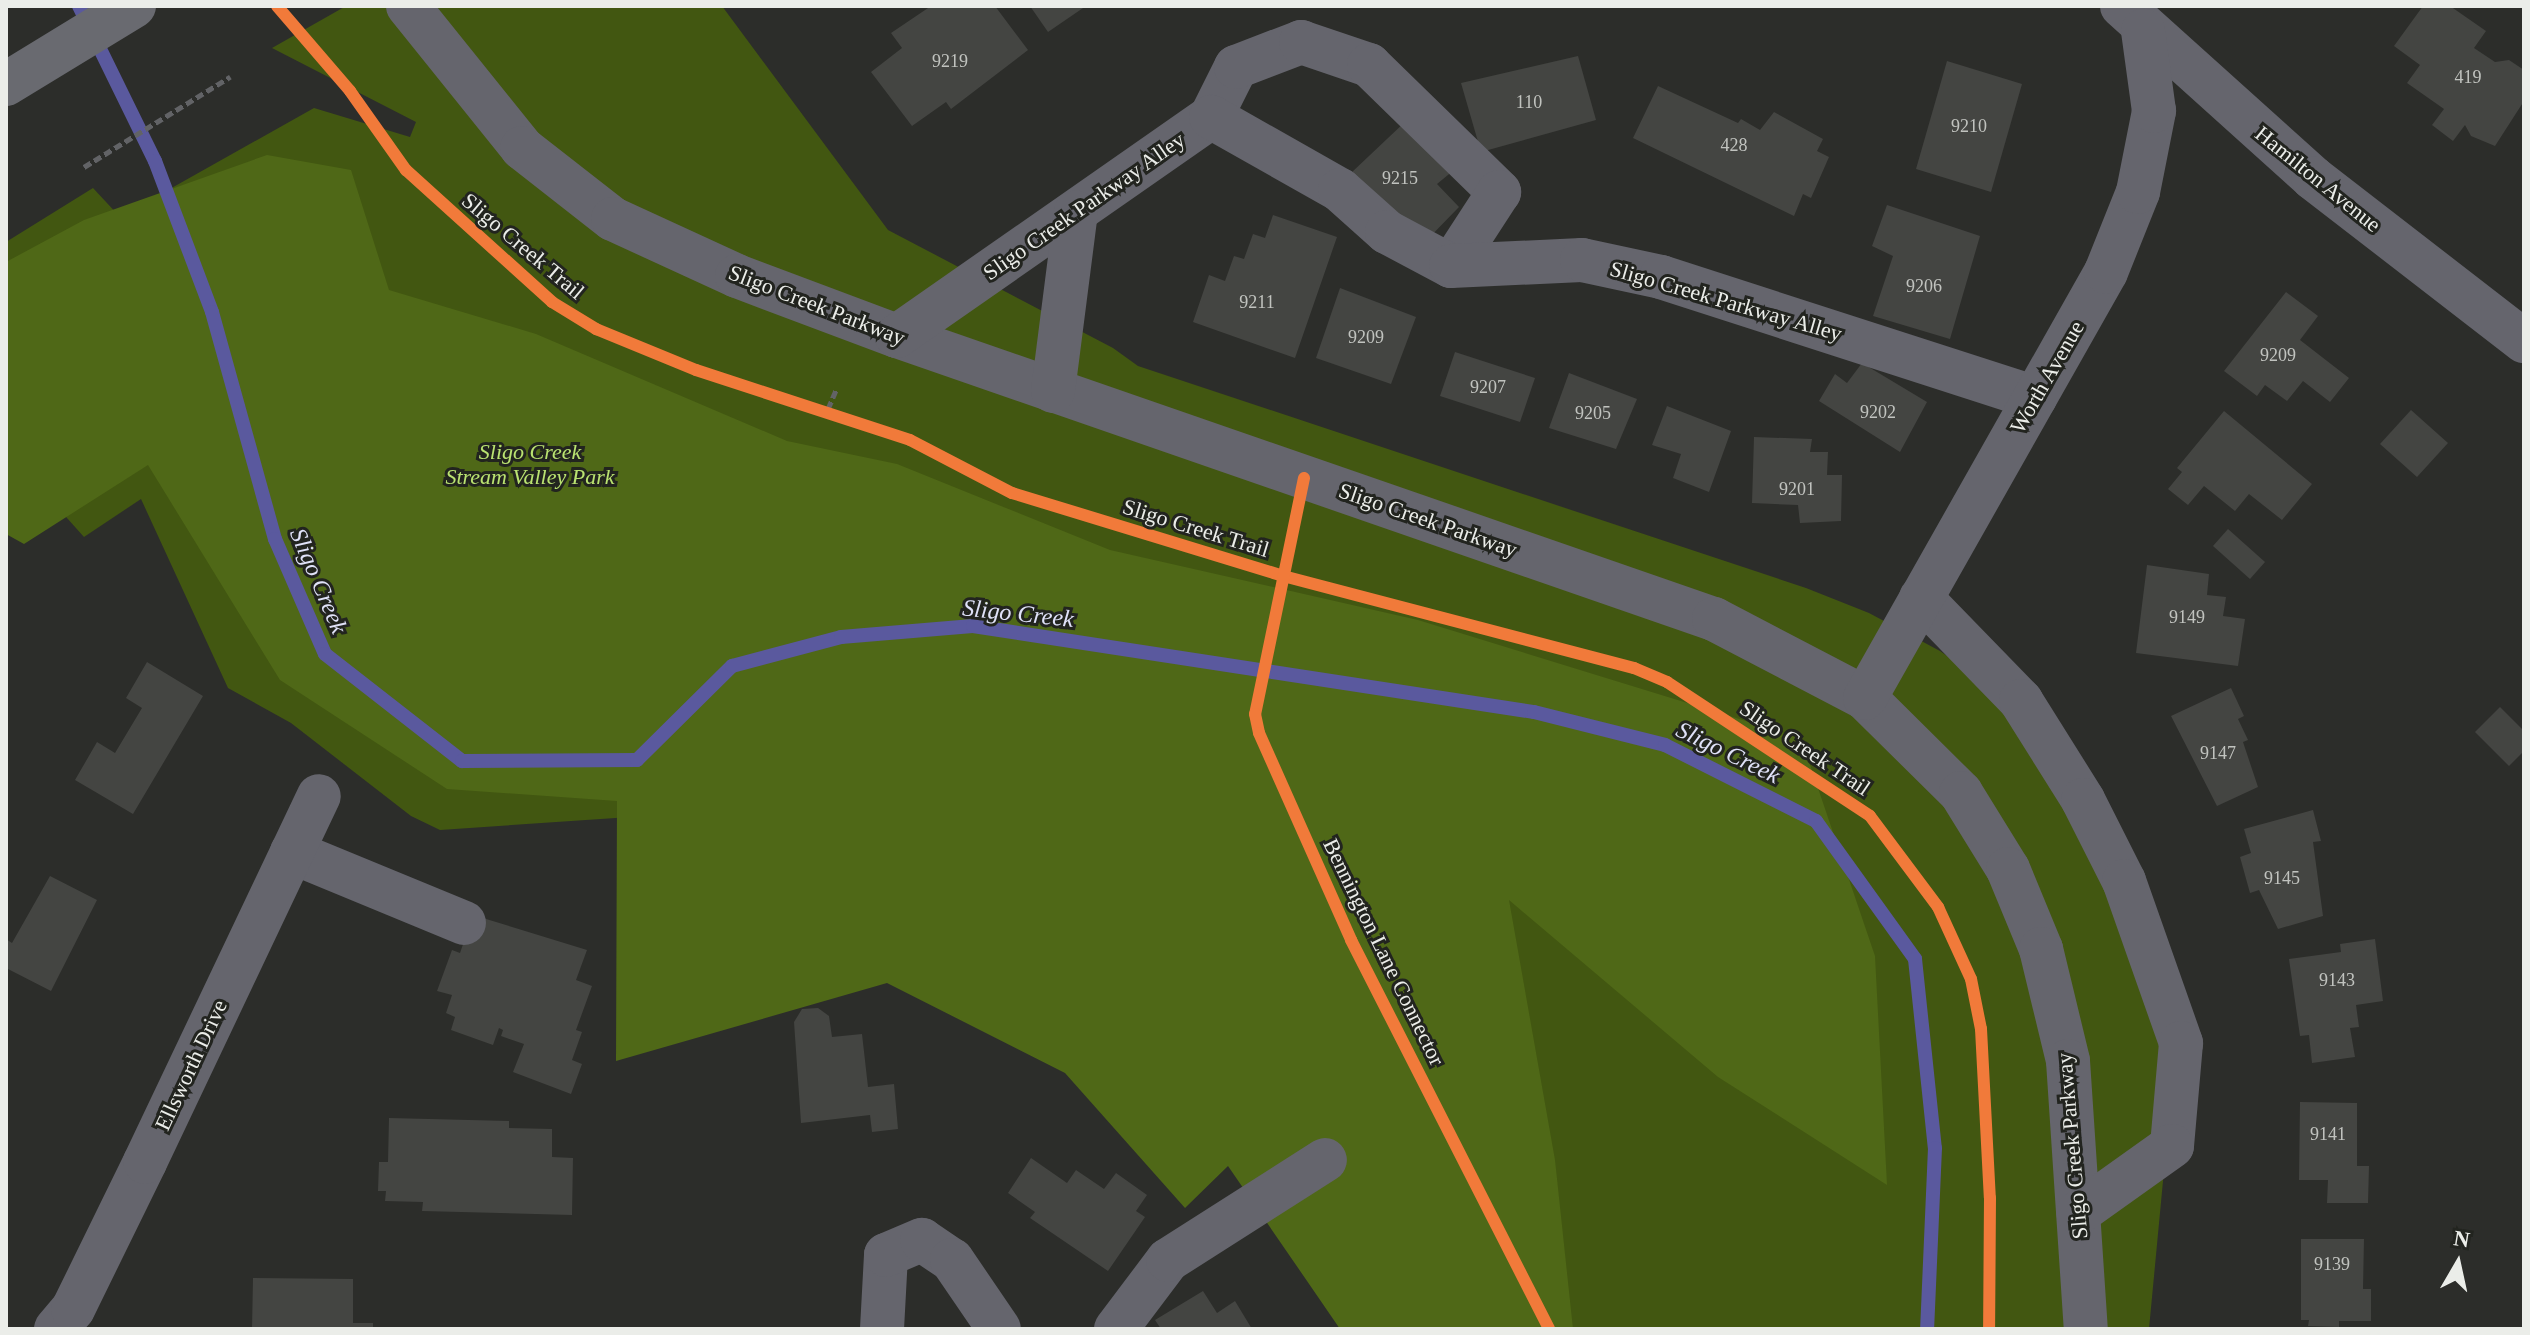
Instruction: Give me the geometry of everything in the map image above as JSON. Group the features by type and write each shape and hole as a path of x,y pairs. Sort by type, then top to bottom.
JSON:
{"highway":[{"path":"19,76 134,6"}],"street":[{"name":"Sligo Creek Parkway","path":"408,6 522,148 613,219 737,276 897,336 1714,619 1865,698 1961,793 2008,869 2036,936 2068,1061 2086,1329"},
{"name":"Hamilton Avenue","path":"2133,18 2313,178 2524,341"},
{"name":"Worth Avenue","path":"1865,698 2106,272 2138,192 2154,111 2133,18"},
{"path":"1301,42 1369,65 1499,192 1451,266 1387,232 1340,190 1211,117 1236,67 1301,42"},
{"name":"Sligo Creek Parkway Alley","path":"897,336 1211,117"},
{"path":"1053,391 1076,212"},
{"name":"Sligo Creek Parkway Alley","path":"1451,266 1582,260 1661,277 2035,398"},
{"path":"1921,598 2021,701 2083,800 2124,881 2181,1043 2172,1146 2078,1213"},
{"name":"Ellsworth Drive","path":"56,1329 73,1309 319,796"},
{"path":"292,852 464,923"},
{"path":"1116,1329 1168,1260 1325,1160"},
{"path":"882,1329 886,1255 922,1240 952,1260 999,1329"}],"path":[{"path":"84,167 230,77"},
{"path":"828,409 837,388"},
{"path":"815,405 842,415"}],"green space":[{"name":"Sligo Creek Stream Valley Park","path":"346,6 722,6 888,230 1113,348 1138,366 1806,588 1869,613 1940,651 2005,697 2065,750 2164,1055 2165,1160 2149,1329 1391,1329 1148,975 836,803 440,830 411,816 291,723 228,688 141,499 84,537 6,450 6,242 93,188 120,217 314,108 410,137 416,122 272,48"},
{"path":"267,155 351,170 389,290 536,334 787,441 897,464 1110,550 1418,620 1801,738 1875,956 1887,1185 1718,1077 1509,900 1555,1160 1573,1329 1340,1329 1228,1166 1185,1208 1065,1073 887,983 616,1061 617,801 447,789 280,680 148,465 24,544 6,534 6,262 84,220"}],"building":[{"path":"931,6 995,6 1028,50 951,109 946,102 912,126 871,72 902,48 891,33"},
{"path":"1030,6 1086,6 1048,32"},
{"path":"2423,6 2450,6 2486,31 2474,48 2495,62 2509,60 2524,70 2524,101 2495,146 2471,136 2465,125 2453,141 2432,125 2444,109 2407,83 2420,65 2394,46"},
{"path":"1578,56 1596,120 1481,152 1461,83"},
{"path":"1947,61 2022,84 1991,192 1916,169"},
{"path":"1658,86 1738,123 1741,119 1760,130 1774,112 1823,139 1817,151 1829,157 1811,198 1803,194 1794,216 1633,138"},
{"path":"1406,121 1454,170 1437,184 1459,207 1424,243 1351,173"},
{"path":"1887,205 1980,236 1950,339 1873,316 1893,256 1872,246"},
{"path":"1273,215 1337,237 1295,358 1193,322 1209,275 1225,281 1234,256 1244,259 1253,234 1265,238"},
{"path":"1340,288 1416,317 1391,384 1316,358"},
{"path":"2286,292 2318,316 2300,340 2349,378 2330,402 2303,381 2287,401 2265,385 2257,396 2224,371"},
{"path":"1455,352 1535,378 1520,422 1440,396"},
{"path":"1862,363 1927,402 1900,452 1819,401 1835,374 1847,383"},
{"path":"1569,373 1637,399 1616,449 1549,428"},
{"path":"1667,406 1731,431 1709,492 1673,478 1681,454 1652,445"},
{"path":"2411,410 2448,443 2417,477 2380,444"},
{"path":"2224,411 2312,484 2282,520 2249,494 2235,511 2204,486 2188,505 2168,489 2182,472 2177,468"},
{"path":"1754,437 1812,439 1810,452 1828,452 1827,475 1842,475 1841,521 1800,523 1798,505 1752,503"},
{"path":"2228,529 2265,562 2250,579 2213,546"},
{"path":"2147,565 2209,574 2207,595 2226,597 2223,616 2245,619 2238,666 2136,653"},
{"path":"147,662 203,696 133,814 75,780 97,742 115,753 142,708 126,698"},
{"path":"2231,688 2244,716 2238,719 2248,740 2243,742 2258,787 2217,806 2171,716"},
{"path":"2500,707 2524,731 2524,751 2509,766 2475,732"},
{"path":"2313,810 2321,841 2313,842 2323,916 2278,929 2259,890 2250,893 2240,857 2251,853 2244,829"},
{"path":"50,876 97,900 51,991 6,968 6,939 12,943"},
{"path":"473,915 587,950 576,980 592,986 576,1030 582,1032 572,1060 582,1064 571,1094 513,1072 524,1044 501,1036 503,1030 499,1028 493,1045 451,1030 455,1017 446,1013 452,995 437,991 452,950 460,953"},
{"path":"2375,939 2383,1001 2356,1005 2359,1027 2350,1028 2355,1057 2312,1063 2309,1035 2300,1036 2289,959 2341,952 2340,944"},
{"path":"818,1008 829,1016 832,1037 862,1034 868,1087 894,1084 898,1129 872,1132 870,1115 801,1123 794,1022 802,1009"},
{"path":"2300,1102 2357,1103 2357,1166 2369,1166 2368,1203 2327,1203 2328,1180 2299,1180"},
{"path":"389,1118 509,1121 509,1128 552,1129 552,1157 573,1158 572,1215 422,1211 423,1202 385,1201 386,1191 378,1191 379,1162 388,1162"},
{"path":"1031,1158 1067,1183 1076,1170 1104,1189 1116,1173 1147,1195 1136,1211 1145,1217 1108,1271 1030,1218 1035,1212 1008,1193"},
{"path":"2301,1239 2364,1239 2363,1289 2371,1289 2371,1321 2339,1321 2339,1327 2308,1326 2309,1320 2301,1320"},
{"path":"253,1278 353,1279 353,1323 373,1323 373,1329 252,1329"},
{"path":"1203,1291 1217,1313 1235,1301 1252,1329 1161,1329 1155,1320"}],"waterway":[{"name":"Sligo Creek","path":"79,6 155,161 212,312 275,539 325,654 462,761 637,760 732,666 841,637 973,626 1534,712 1665,745 1816,821 1915,959 1935,1148 1927,1329"}],"cycle path":[{"name":"Sligo Creek Trail","path":"277,6 350,91 406,170 552,302 596,329 696,370 910,440 1012,493 1287,577 1634,668 1667,682 1870,816 1938,907 1971,979 1981,1029 1990,1198 1989,1329"},
{"name":"Bennington Lane Connector","path":"1304,478 1255,714 1259,733 1351,940 1549,1329"}]}
